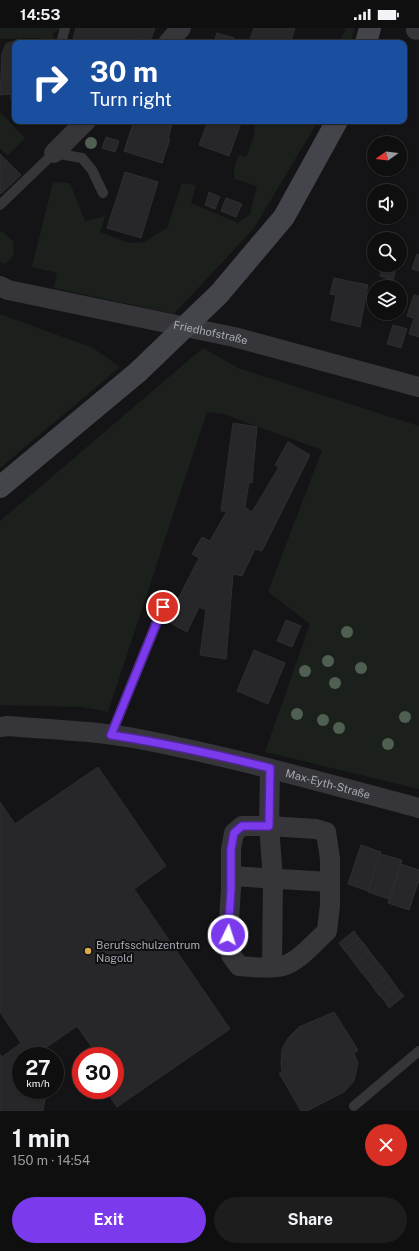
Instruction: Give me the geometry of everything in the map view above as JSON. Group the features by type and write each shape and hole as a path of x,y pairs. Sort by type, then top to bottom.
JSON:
{"main road":[{"path":"367,40 370,28"},
{"path":"0,487 138,372 219,294 284,217 335,124"}],"street":[{"path":"171,40 182,28"},
{"path":"54,153 77,125"},
{"name":"Friedhofstraße","path":"0,286 8,290 234,337 419,388"},
{"name":"Max-Eyth-Straße","path":"0,727 8,726 111,735 144,740 239,760 419,808"},
{"path":"270,768 269,826 273,879 272,967"},
{"path":"242,826 269,826 316,829 326,832 330,859 330,905 327,931 300,956 282,966 238,966 231,955 228,935 231,849 234,833 242,826"},
{"path":"231,876 330,882"}],"lane":[{"path":"62,40 64,28"},
{"path":"0,205 54,153 82,158 92,170 103,193"},
{"path":"111,735 163,607"},
{"path":"354,1106 419,1051"}],"shaded area":[{"path":"0,28 60,28 53,33 54,40 39,40 39,38 0,39"},
{"path":"346,28 355,28 351,40 340,40"},
{"path":"0,112 25,138 8,156 0,148"},
{"path":"255,124 316,124 254,228 174,314 54,288 57,273 32,267 53,182 70,183 85,221 105,216 100,232 129,243 144,242 167,228 182,183 196,185 191,203 238,223 250,214 257,186 235,179 234,167 239,155 246,157 254,136"},
{"path":"2,231 13,241 14,254 6,264 0,262 0,232"},
{"path":"0,314 93,348 120,367 0,468"},
{"path":"203,348 238,368 419,426 419,789 265,752 310,624 268,592 322,450 223,414 207,412 108,712 82,707 0,705 0,521"}],"building":[{"path":"76,28 155,28 151,40 135,38 134,40 73,40"},
{"path":"254,28 295,28 291,40 250,39"},
{"path":"217,33 234,38 234,40 215,40"},
{"path":"12,42 12,100 11,94 0,95 2,54 6,44"},
{"path":"133,124 172,124 168,139 170,139 162,163 124,151"},
{"path":"207,124 241,124 229,156 199,145"},
{"path":"106,137 119,141 115,152 102,148"},
{"path":"0,154 7,161 0,168"},
{"path":"7,161 21,175 1,194 0,168"},
{"path":"125,172 158,182 141,238 107,228"},
{"path":"209,192 220,197 215,209 205,205"},
{"path":"226,198 242,204 236,217 221,211"},
{"path":"417,254 419,255 419,271 412,269"},
{"path":"381,272 395,272 393,280 380,276"},
{"path":"334,278 367,285 360,327 331,320 336,295 330,294"},
{"path":"414,295 419,296 419,337 409,334 414,318 407,316"},
{"path":"393,325 407,329 401,348 387,344"},
{"path":"233,423 257,427 252,483 249,482 245,507 252,512 279,467 275,465 288,442 310,455 262,551 255,549 242,576 233,574 226,659 200,655 206,610 199,607 187,632 167,621 199,558 192,554 202,537 210,541 227,511 221,511"},
{"path":"286,620 301,626 292,647 277,641"},
{"path":"254,650 285,663 268,704 237,691"},
{"name":"Berufsschulzentrum Nagold","path":"98,767 166,866 134,889 230,1029 117,1107 111,1099 124,1099 124,1047 92,1047 77,1026 47,1047 16,1047 21,1043 0,1012 0,802 15,824"},
{"path":"361,845 381,852 368,891 348,884"},
{"path":"380,854 402,860 389,899 368,892"},
{"path":"401,864 419,870 419,880 409,910 388,903"},
{"path":"354,931 359,938 344,950 339,943"},
{"path":"359,938 365,945 350,957 344,950"},
{"path":"365,945 370,952 355,964 350,957"},
{"path":"370,952 376,960 361,972 355,964"},
{"path":"376,960 382,967 367,979 361,972"},
{"path":"382,967 388,975 373,987 367,979"},
{"path":"388,975 393,982 378,994 373,987"},
{"path":"393,982 398,989 384,1000 378,994"},
{"path":"398,989 404,996 389,1008 384,1000"},
{"path":"334,1012 358,1050 354,1054 358,1063 354,1081 344,1092 307,1111 301,1111 279,1073 282,1073 282,1049 289,1037 299,1027"},
{"name":"Berufsschulzentrum Nagold","path":"12,1050 12,1099 45,1099 43,1111 0,1111 0,1054 2,1057"}],"place":[{"name":"Berufsschulzentrum Nagold","path":"88,951"}],"route":[{"path":"163,607 111,735 144,740 270,768 269,826 242,826 234,833 231,849 231,889 228,935"}]}
